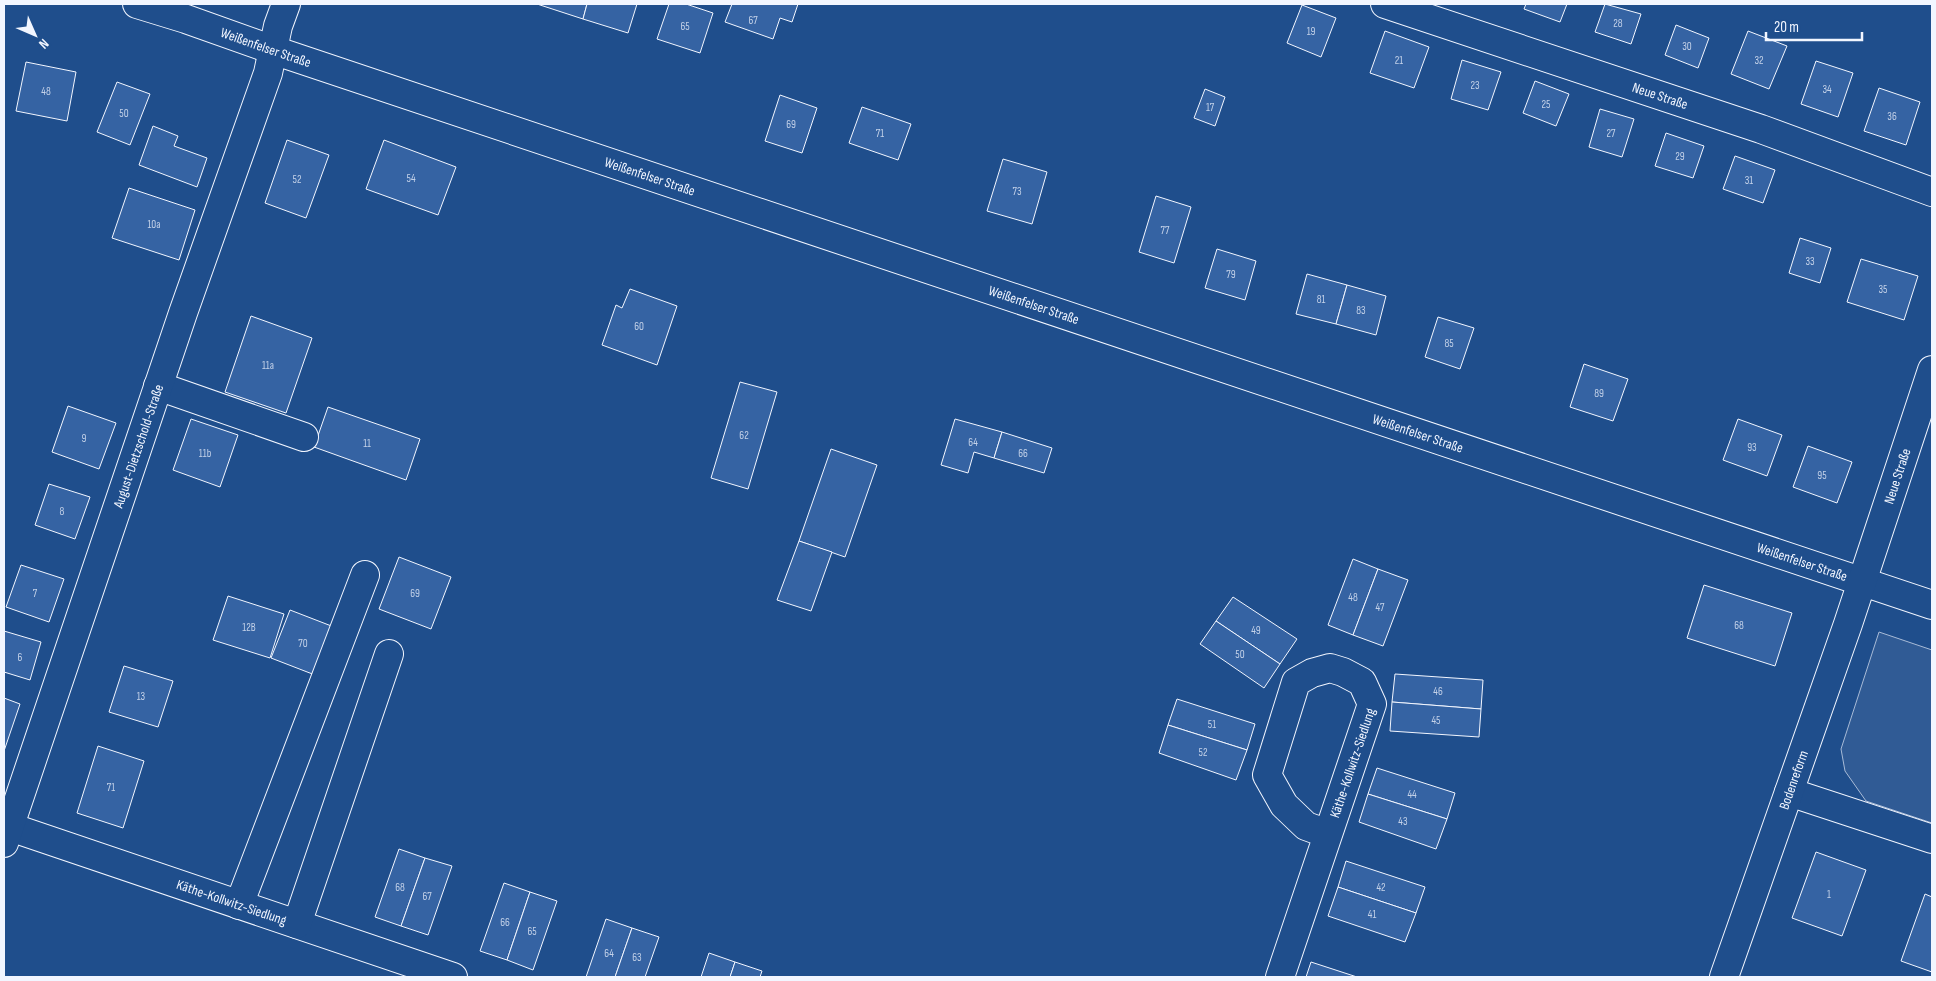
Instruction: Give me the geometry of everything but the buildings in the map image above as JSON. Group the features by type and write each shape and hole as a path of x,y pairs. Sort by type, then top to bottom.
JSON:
{"street":[{"name":"Weißenfelser Straße","path":"137,4 1932,605"},
{"name":"August-Dietzschold-Straße","path":"7,835 158,386 268,73 278,26 286,4"},
{"name":"Neue Straße","path":"1385,4 1761,129 1932,192"},
{"name":"Neue Straße","path":"1862,582 1932,370"},
{"path":"158,386 304,437"},
{"path":"239,905 365,575"},
{"name":"Bodenreform","path":"1724,977 1862,582"},
{"path":"297,924 389,654"},
{"name":"Käthe-Kollwitz-Siedlung","path":"1280,977 1372,704 1362,682 1330,668 1312,673 1296,682 1267,775 1284,805 1306,826 1328,834"},
{"path":"1788,792 1932,839"},
{"name":"Käthe-Kollwitz-Siedlung","path":"7,835 239,905 453,977"}],"shaded area":[{"path":"1879,632 1932,650 1932,823 1866,801 1845,771 1841,749"}]}
